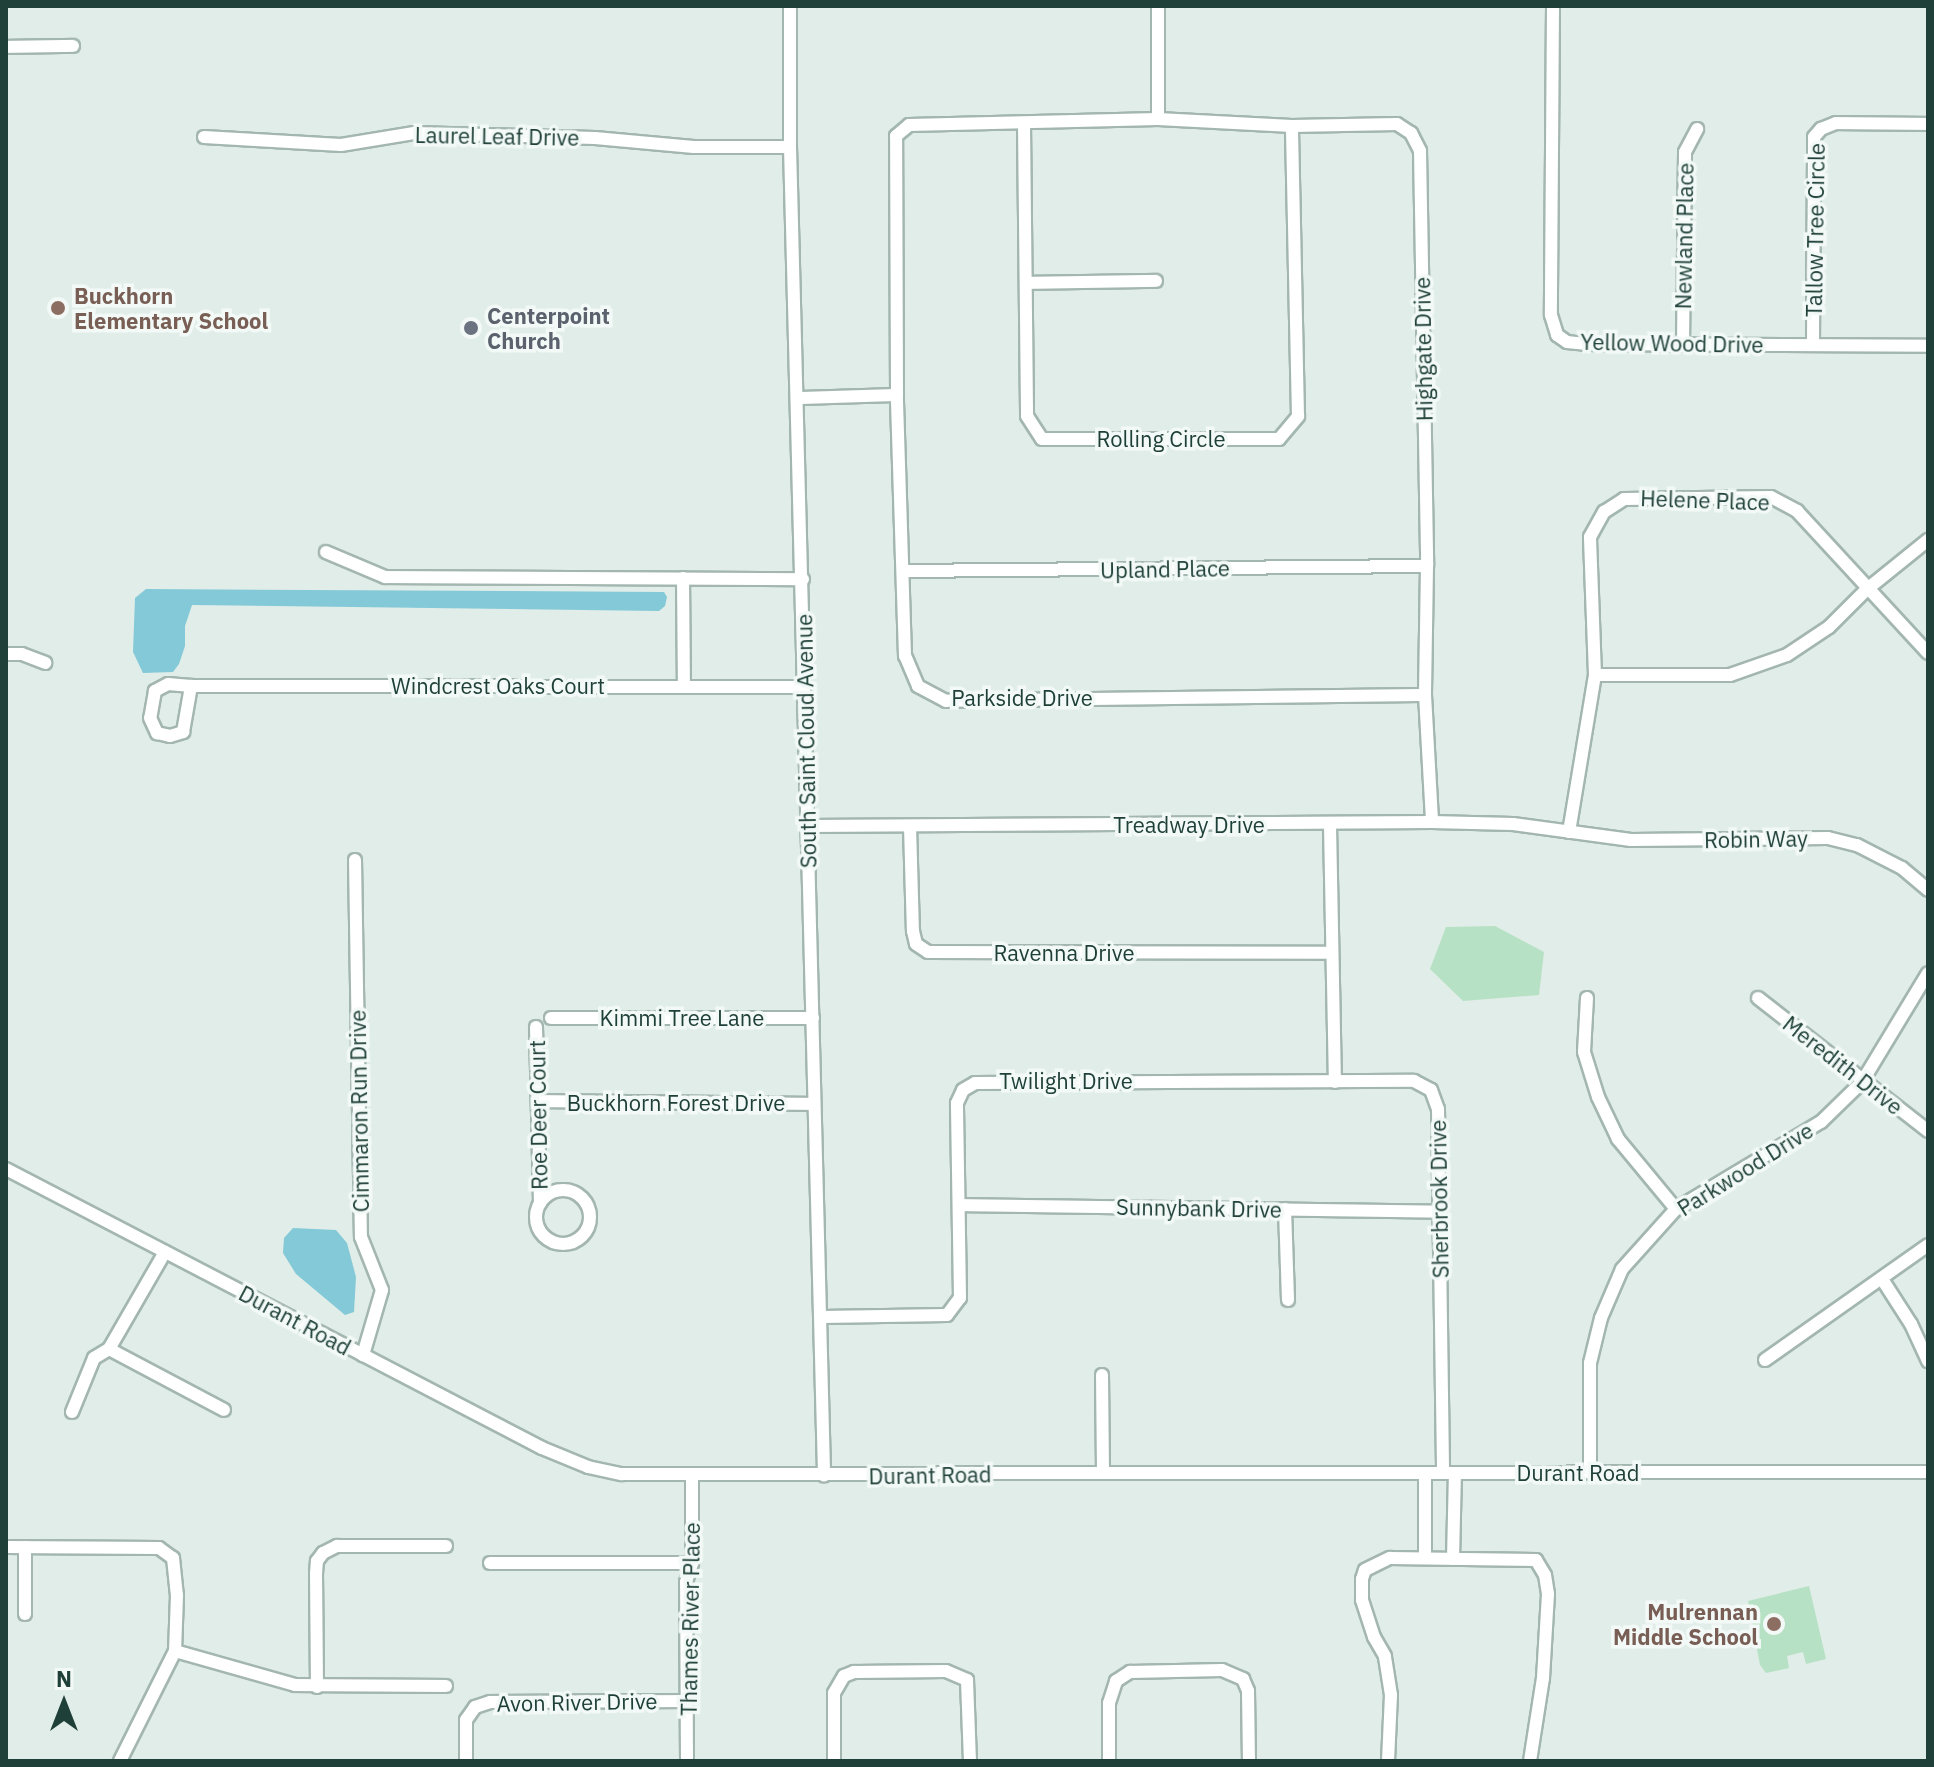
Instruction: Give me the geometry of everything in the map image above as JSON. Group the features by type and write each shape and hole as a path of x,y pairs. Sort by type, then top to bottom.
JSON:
{"street":[{"name":"South Saint Cloud Avenue","path":"790,6 790,147 799,398 824,1476"},
{"path":"1158,6 1158,119"},
{"name":"Yellow Wood Drive","path":"1553,6 1553,329 1561,339 1575,344 1928,346"},
{"path":"6,47 73,46"},
{"name":"Highgate Drive","path":"897,395 896,136 909,125 1024,125 1158,119 1292,126 1397,124 1411,133 1420,151 1427,566 1425,695 1432,822"},
{"name":"Tallow Tree Circle","path":"1813,344 1814,137 1821,129 1836,123 1928,124"},
{"name":"Rolling Circle","path":"1024,125 1027,416 1042,439 1279,439 1298,416 1292,126"},
{"name":"Newland Place","path":"1683,345 1685,152 1697,129"},
{"name":"Laurel Leaf Drive","path":"204,137 341,145 429,134 595,138 694,147 790,147"},
{"path":"1026,283 1156,281"},
{"path":"799,398 897,395"},
{"name":"Parkside Drive","path":"897,395 905,656 918,686 946,701 1425,695"},
{"name":"Helene Place","path":"1569,832 1595,675 1588,547 1599,517 1624,499 1771,497 1797,511 1866,590 1928,653"},
{"path":"1595,675 1730,675 1787,655 1829,627 1866,590 1928,540"},
{"path":"326,552 385,577 803,579"},
{"name":"Upland Place","path":"903,571 1427,566"},
{"path":"683,578 684,686"},
{"path":"6,654 22,654 45,663"},
{"name":"Windcrest Oaks Court","path":"191,686 183,732 170,736 157,733 150,718 155,691 168,684 805,687"},
{"name":"Treadway Drive","path":"808,826 1432,822 1513,824 1569,832"},
{"path":"1330,825 1335,1082"},
{"name":"Ravenna Drive","path":"910,826 913,931 916,944 928,952 1332,953"},
{"name":"Robin Way","path":"1569,832 1631,840 1828,838 1857,845 1902,868 1928,890"},
{"name":"Cimmaron Run Drive","path":"355,860 361,1237 382,1290 363,1355"},
{"name":"Parkwood Drive","path":"1590,1473 1590,1363 1601,1318 1622,1269 1676,1209 1821,1122 1862,1082 1928,973"},
{"path":"1587,998 1584,1052 1598,1097 1618,1139 1676,1209"},
{"name":"Meredith Drive","path":"1758,998 1928,1131"},
{"name":"Kimmi Tree Lane","path":"551,1018 813,1018"},
{"name":"Roe Deer Court","path":"536,1027 540,1203"},
{"name":"Sherbrook Drive","path":"1335,1082 1414,1081 1431,1090 1438,1109 1439,1212 1453,1559"},
{"name":"Twilight Drive","path":"822,1317 947,1315 960,1298 957,1103 963,1090 975,1083 1335,1082"},
{"name":"Buckhorn Forest Drive","path":"538,1101 814,1104"},
{"name":"Durant Road","path":"6,1169 576,1463 622,1474 692,1477 1928,1472"},
{"path":"557,1190 574,1192 590,1211 588,1228 576,1241 549,1240 537,1225 540,1203 557,1190"},
{"name":"Sunnybank Drive","path":"959,1205 1439,1212"},
{"path":"1285,1209 1288,1300"},
{"path":"1765,1360 1928,1245"},
{"path":"72,1412 94,1358 109,1349 165,1252"},
{"path":"1882,1279 1911,1324 1928,1361"},
{"path":"109,1349 224,1410"},
{"path":"1102,1375 1103,1473"},
{"path":"1425,1473 1425,1558"},
{"name":"Thames River Place","path":"687,1761 686,1582 692,1563 692,1477"},
{"path":"317,1687 317,1566 323,1553 337,1546 446,1546"},
{"path":"6,1547 159,1548 175,1562 175,1651 120,1761"},
{"path":"25,1547 25,1614"},
{"path":"1388,1761 1391,1695 1385,1656 1374,1637 1362,1600 1362,1579 1365,1570 1390,1558 1536,1560 1545,1575 1548,1594 1543,1678 1530,1761"},
{"path":"490,1563 692,1563"},
{"path":"175,1651 295,1685 446,1686"},
{"path":"1109,1761 1109,1703 1116,1681 1130,1672 1222,1670 1243,1679 1248,1691 1249,1761"},
{"path":"834,1761 834,1693 844,1676 854,1672 946,1671 967,1680 970,1761"},
{"name":"Avon River Drive","path":"466,1761 466,1720 475,1707 490,1702 687,1701"}],"green space":[{"path":"1495,926 1544,952 1539,995 1463,1001 1430,969 1446,927"},
{"path":"1809,1586 1826,1659 1806,1664 1803,1652 1787,1656 1789,1668 1766,1673 1760,1665 1748,1601"}],"water":[{"path":"146,589 664,592 667,597 665,606 659,611 192,605 179,664 173,672 143,673 133,652 135,598"},
{"path":"293,1228 336,1230 347,1243 356,1277 354,1312 345,1315 296,1274 283,1253 284,1238"}],"place":[{"name":"Buckhorn Elementary School","path":"58,308"},
{"name":"Centerpoint Church","path":"471,328"},
{"name":"Mulrennan Middle School","path":"1774,1624"}]}
